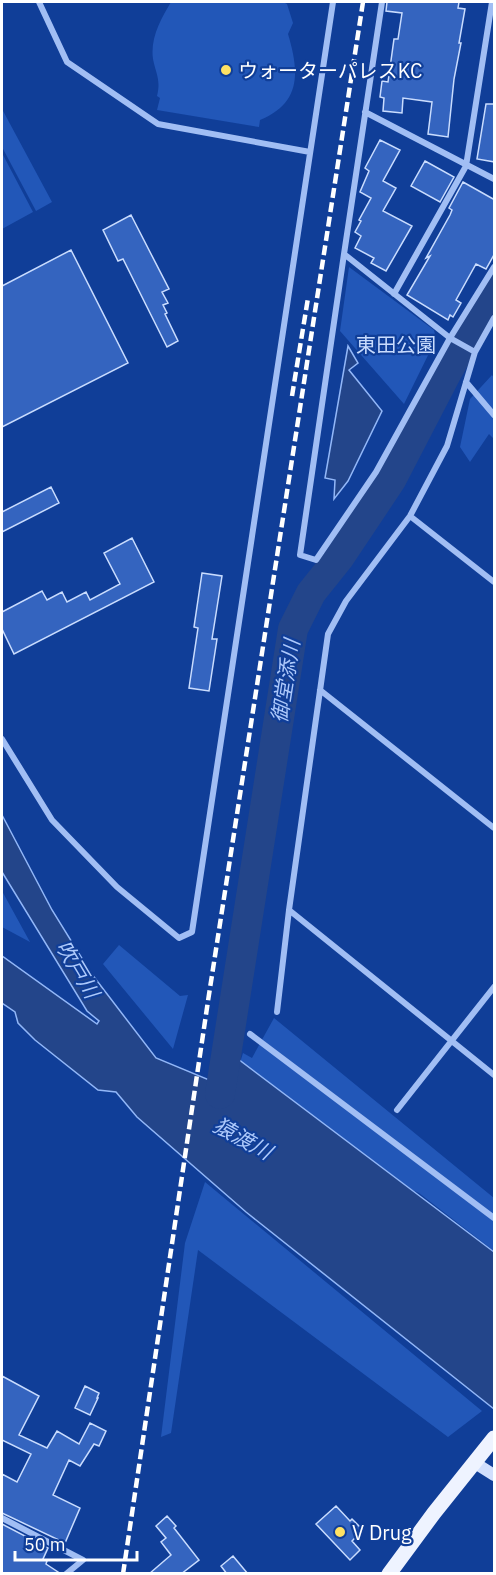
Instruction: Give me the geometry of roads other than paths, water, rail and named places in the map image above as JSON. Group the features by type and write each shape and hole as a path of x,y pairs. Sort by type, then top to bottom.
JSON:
{"main road":[{"path":"389,1574 491,1442"}],"street":[{"path":"39,2 67,62 158,124 310,152"},
{"path":"2,739 52,819 117,887 179,938 192,932 333,2"},
{"path":"382,2 300,555 316,560 376,472 450,338 495,267"},
{"path":"394,294 466,166 492,2"},
{"path":"365,112 495,179"},
{"path":"344,254 450,338 475,352"},
{"path":"277,1012 328,634 346,601 410,516 447,446 475,352 495,318"},
{"path":"466,382 495,415"},
{"path":"410,516 495,582"},
{"path":"320,690 495,828"},
{"path":"289,910 495,1075"},
{"path":"397,1110 495,987"},
{"path":"250,1034 495,1218"},
{"path":"475,1463 495,1475"},
{"path":"2,1518 83,1560 66,1574"}],"water":[{"path":"348,346 358,363 349,370 382,411 348,481 334,499 335,480 325,478"},
{"path":"2,815 52,910 91,973 156,1058 221,1085 222,1053 234,1056 494,1252 494,1409 246,1212 137,1117 116,1092 98,1090 35,1040 18,1023 15,1012 2,1003 2,956 97,1024 99,1021 87,1011 2,872"}],"waterway":[{"name":"御堂添川","path":"220,1094 293,629 311,593 339,558 391,480 447,372 494,290"}],"railway":[{"path":"123,1574 208,1001 363,2"},
{"path":"292,396 308,298"}],"place":[{"name":"ウォーターパレスKC","path":"226,70"},
{"name":"V Drug","path":"340,1532"}],"park label":[{"name":"東田公園","path":"396,344"}],"water label":[{"name":"吹戸川","path":"78,969"},
{"name":"猿渡川","path":"243,1138"}]}
